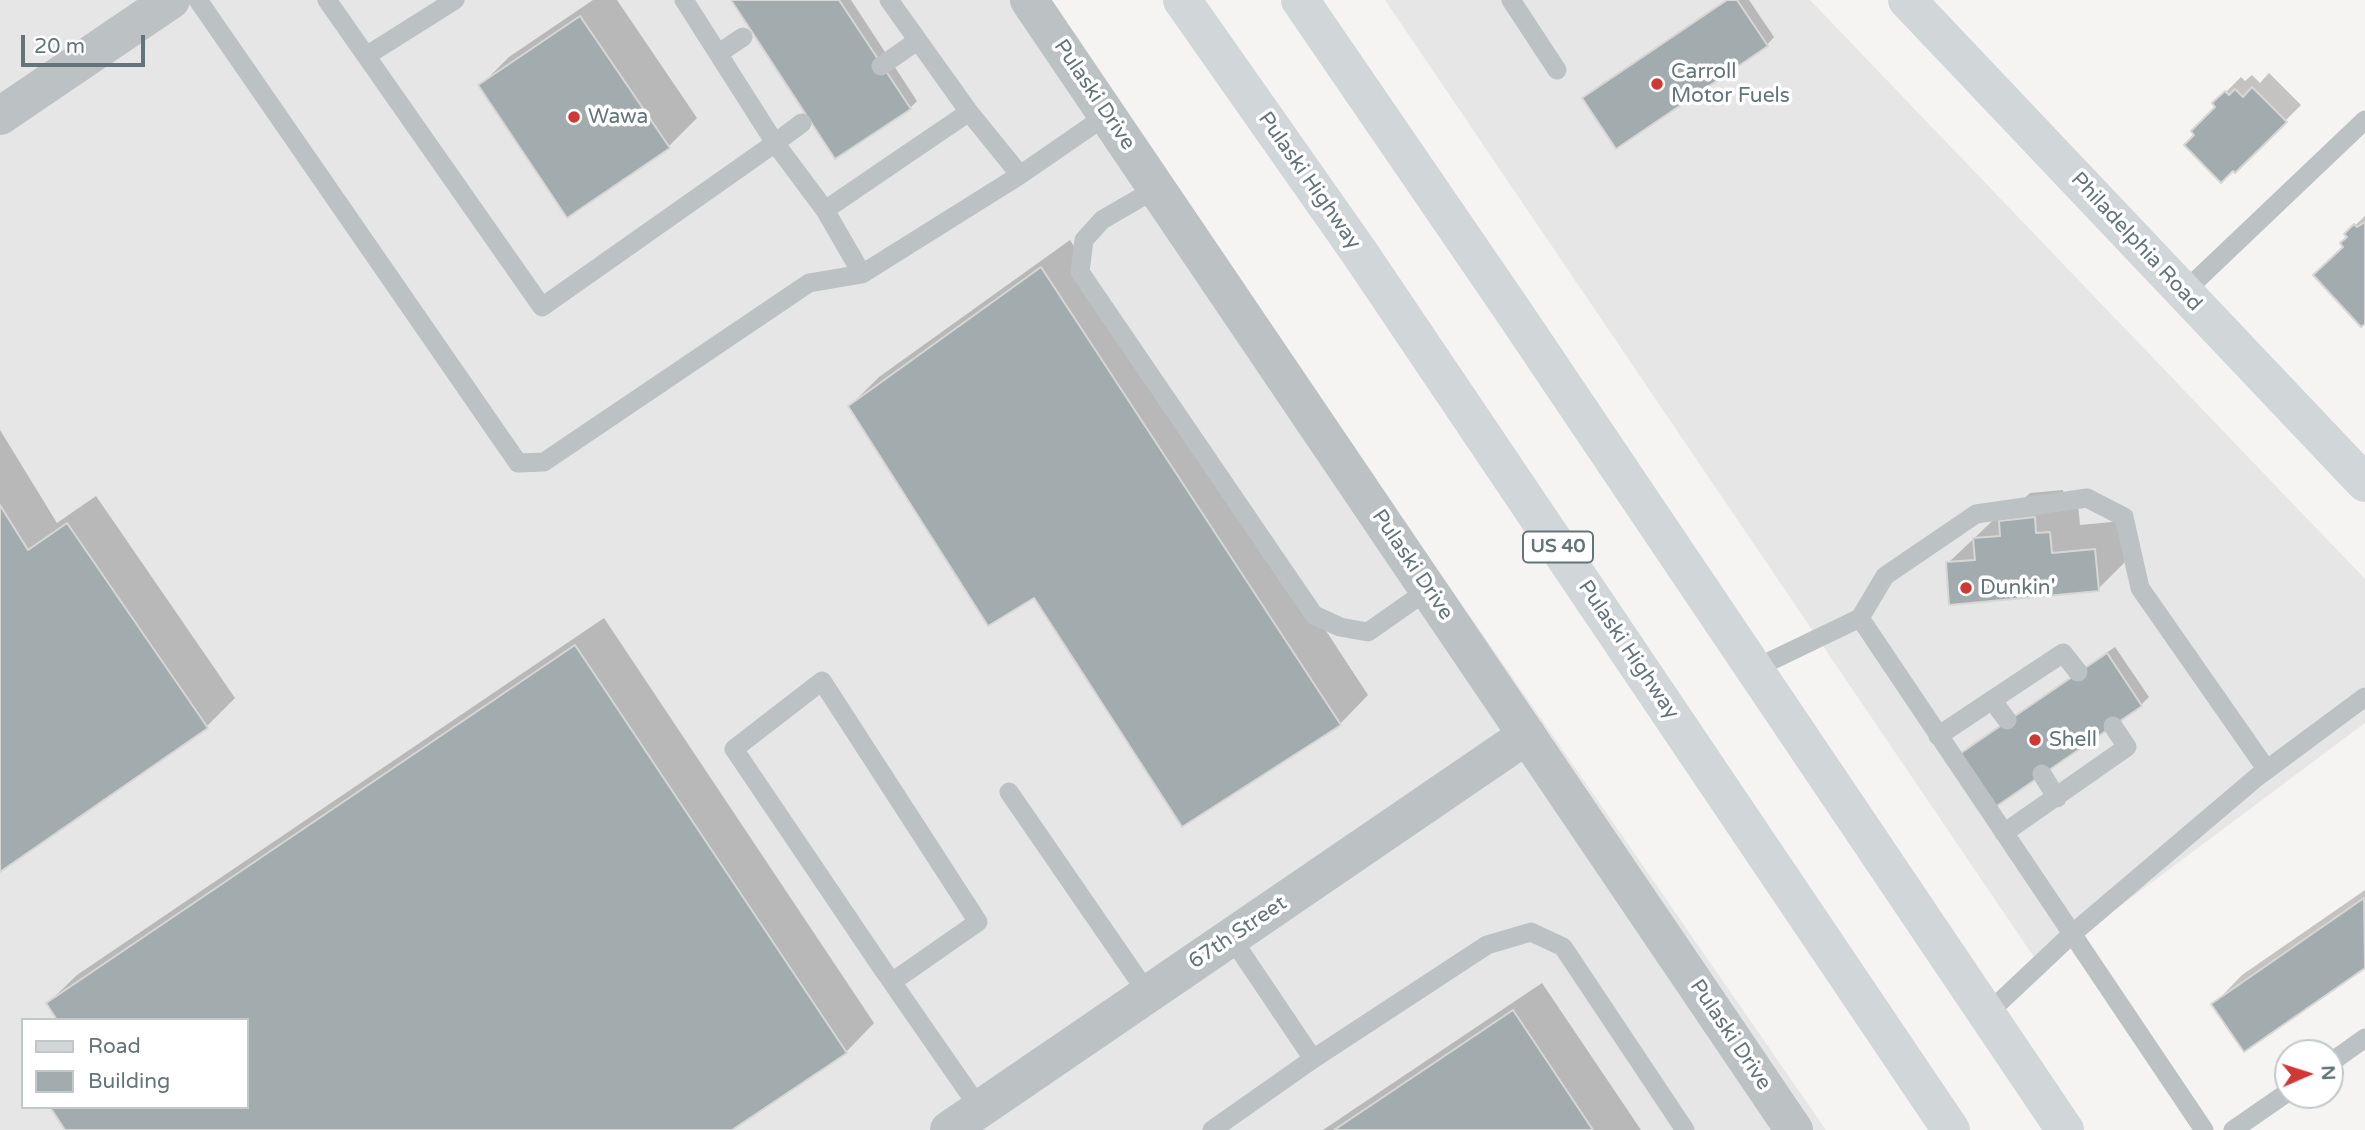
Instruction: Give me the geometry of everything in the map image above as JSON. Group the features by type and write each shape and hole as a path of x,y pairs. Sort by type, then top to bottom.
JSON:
{"main road":[{"name":"Pulaski Highway","path":"1182,0 1367,263 1951,1130"},
{"path":"1300,0 1440,202 2065,1130"},
{"name":"Philadelphia Road","path":"1907,0 2365,483"}],"street":[{"path":"0,116 171,0"},
{"name":"Pulaski Drive","path":"1030,0 1794,1130"},
{"name":"67th Street","path":"964,1120 1527,735"}],"lane":[{"path":"198,0 518,463 544,462 809,283 862,275 1020,175 1107,115"},
{"path":"327,0 542,307 802,123"},
{"path":"366,56 455,0"},
{"path":"684,0 775,143 825,211 862,275"},
{"path":"889,0 969,112 1020,175"},
{"path":"1511,0 1557,70"},
{"path":"719,53 743,37"},
{"path":"881,66 917,41"},
{"path":"825,211 969,112"},
{"path":"2184,292 2365,120"},
{"path":"1157,188 1102,220 1084,240 1080,272 1314,615 1340,627 1368,632 1428,590"},
{"path":"1754,669 1860,618 1885,576 1976,514 2087,498 2124,517 2140,589 2267,770"},
{"path":"1860,618 2204,1130"},
{"path":"1938,736 2063,653 2078,672"},
{"path":"891,982 978,922 822,681 734,749 891,982 964,1120"},
{"path":"1987,1014 2072,934 2267,770 2365,697"},
{"path":"1992,700 2007,720"},
{"path":"2004,833 2127,747 2113,726"},
{"path":"2042,774 2057,798"},
{"path":"1009,792 1148,994"},
{"path":"1212,1130 1487,945 1531,932 1563,947 1685,1130"},
{"path":"1231,937 1314,1059"},
{"path":"2344,1053 2365,1038"},
{"path":"2233,1130 2274,1102"}],"shaded area":[{"path":"0,0 1047,0 1143,144 1826,1130 0,1130"},
{"path":"1385,0 1810,0 2365,579 2365,723 2040,966"}],"building":[{"path":"731,0 839,0 911,109 835,159"},
{"name":"Carroll Motor Fuels","path":"1727,0 1737,0 1768,46 1616,149 1582,98"},
{"name":"Wawa","path":"580,16 670,148 567,218 478,85"},
{"path":"2252,87 2287,122 2235,173 2233,171 2221,183 2184,145 2194,135 2191,131 2215,107 2212,103 2225,91 2229,95 2235,89 2243,97"},
{"path":"2365,222 2365,324 2361,327 2313,275 2343,247 2340,243 2347,237 2344,234 2354,224 2357,227"},
{"path":"1041,267 1341,725 1182,827 1034,598 988,626 848,406"},
{"path":"0,505 28,550 67,523 208,728 0,872"},
{"path":"2035,517 2036,533 2050,532 2052,553 2095,549 2099,591 1949,605 1946,562 1975,560 1973,538 2000,536 1999,521"},
{"path":"575,645 847,1053 732,1130 65,1130 51,1109 248,1109 248,1018 56,1018 46,1003"},
{"name":"Shell","path":"2107,653 2142,706 1994,808 1958,755"},
{"path":"2364,898 2365,968 2244,1052 2211,1004"},
{"path":"1513,1010 1593,1130 1334,1130"}],"place":[{"name":"Carroll Motor Fuels","path":"1657,84"},
{"name":"Wawa","path":"574,117"},
{"name":"Dunkin'","path":"1966,588"},
{"name":"Shell","path":"2035,740"}]}
